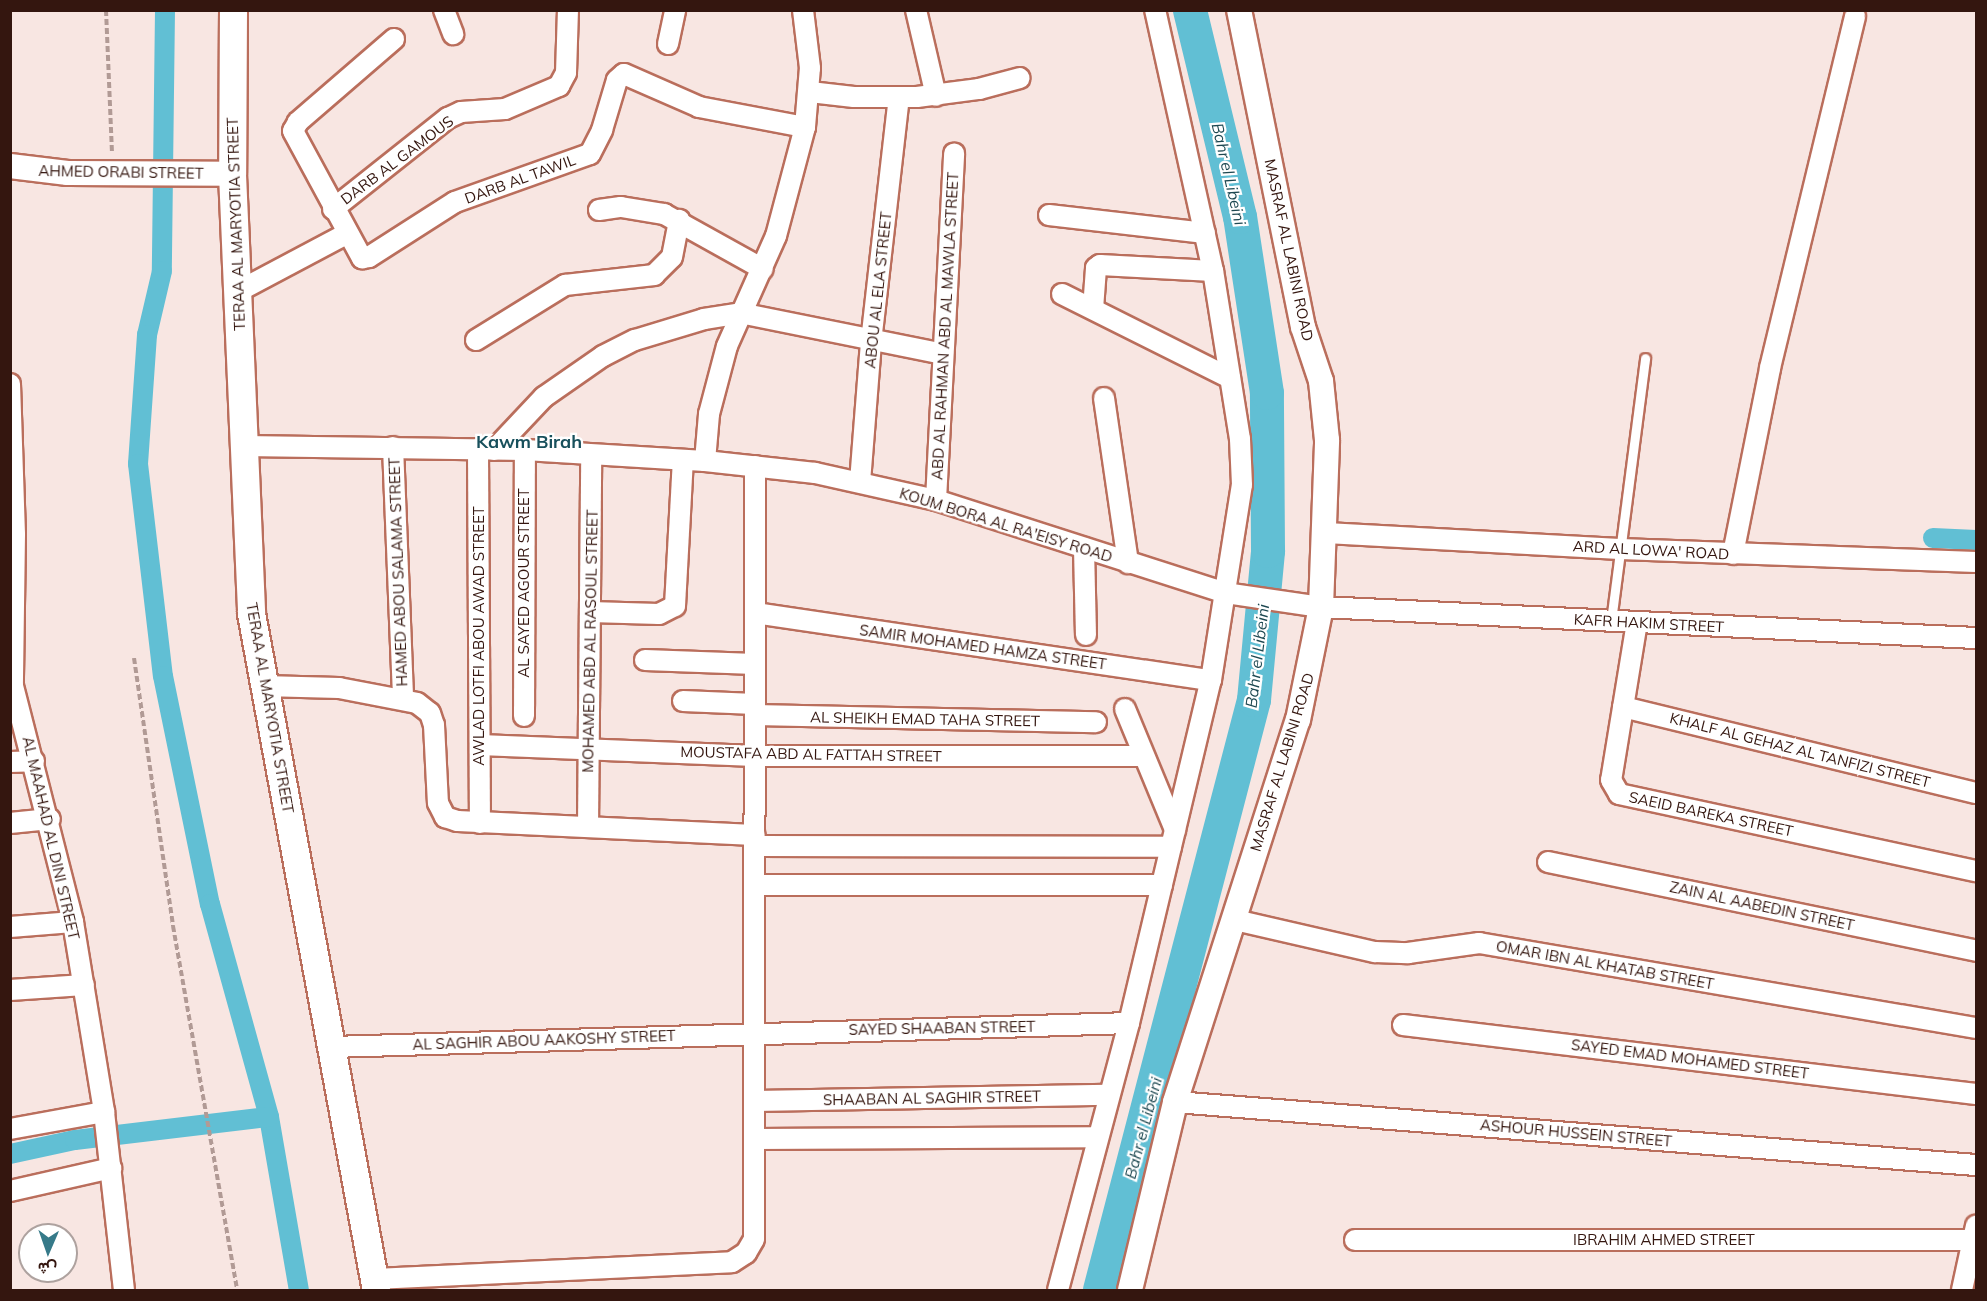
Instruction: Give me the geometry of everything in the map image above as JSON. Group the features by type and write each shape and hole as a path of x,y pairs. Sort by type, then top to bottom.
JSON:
{"main road":[{"name":"TERAA AL MARYOTIA STREET","path":"233,10 232,174 251,613 375,1285"}],"street":[{"path":"444,10 453,34"},
{"name":"DARB AL GAMOUS","path":"333,209 448,118 461,112 505,109 559,86 566,73 568,10"},
{"path":"668,44 675,10"},
{"path":"705,461 715,388 740,313 763,269 785,208 805,126 810,92 809,45 803,10"},
{"path":"916,10 936,96"},
{"path":"1058,1290 1096,1137 1129,1023 1210,680 1242,484 1240,439 1213,271 1155,10"},
{"name":"MASRAF AL LABINI ROAD","path":"1134,1289 1175,1102 1298,720 1321,606 1326,533 1327,440 1321,381 1303,327 1239,10"},
{"path":"1733,554 1770,368 1855,16"},
{"path":"237,292 346,234 294,136 294,126 394,39"},
{"name":"DARB AL TAWIL","path":"346,234 357,255 366,258 456,202 590,154 602,130 617,80 624,74 699,107 805,126"},
{"path":"810,92 899,98 936,96 1020,78"},
{"name":"ABOU AL ELA STREET","path":"860,482 871,342 899,98"},
{"name":"ABD AL RAHMAN ABD AL MAWLA STREET","path":"936,500 954,153"},
{"name":"AHMED ORABI STREET","path":"20,168 68,173 232,174"},
{"path":"599,210 643,208 679,220 763,269"},
{"path":"1049,215 1205,233"},
{"path":"476,340 565,285 654,275 672,257 679,220"},
{"path":"1093,309 1096,268 1100,266 1213,271"},
{"path":"1062,294 1230,378"},
{"path":"486,449 544,398 603,356 669,328 740,313 871,342 943,354"},
{"name":"AL MAAHAD AL DINI STREET","path":"10,384 13,499 12,686 50,819 73,922 104,1112 124,1290"},
{"path":"1104,398 1128,563"},
{"name":"KOUM BORA AL RA'EISY ROAD","path":"244,446 525,450 755,466 860,482 936,500 1226,593 1321,606"},
{"name":"HAMED ABOU SALAMA STREET","path":"393,447 403,698"},
{"name":"AWLAD LOTFI ABOU AWAD STREET","path":"480,822 486,449"},
{"name":"AL SAYED AGOUR STREET","path":"524,716 525,450"},
{"name":"MOHAMED ABD AL RASOUL STREET","path":"588,827 591,455"},
{"path":"590,612 665,614 675,606 683,460"},
{"path":"375,1285 732,1262 746,1253 754,1239 755,466"},
{"name":"ARD AL LOWA' ROAD","path":"1326,533 1620,549 1977,562"},
{"path":"1084,548 1086,635"},
{"name":"KAFR HAKIM STREET","path":"1321,606 1977,638"},
{"name":"SAMIR MOHAMED HAMZA STREET","path":"755,613 1210,680"},
{"name":"SAEID BAREKA STREET","path":"1637,622 1611,780 1619,794 1977,871"},
{"path":"645,660 755,664"},
{"path":"263,686 330,687 403,698 430,713 438,803 445,817 480,822 588,827 755,840 1173,838"},
{"name":"AL SHEIKH EMAD TAHA STREET","path":"683,701 755,710 1096,722"},
{"name":"KHALF AL GEHAZ AL TANFIZI STREET","path":"1623,707 1977,793"},
{"path":"1125,709 1173,838"},
{"name":"MOUSTAFA ABD AL FATTAH STREET","path":"480,745 755,756 1143,756"},
{"path":"10,762 34,761"},
{"path":"10,823 50,819"},
{"name":"ZAIN AL AABEDIN STREET","path":"1548,862 1977,951"},
{"path":"755,885 1162,885"},
{"name":"OMAR IBN AL KHATAB STREET","path":"1235,920 1375,952 1408,953 1470,942 1977,1028"},
{"path":"10,927 73,922"},
{"path":"10,990 84,985"},
{"name":"SAYED SHAABAN STREET","path":"755,1032 1129,1023"},
{"name":"SAYED EMAD MOHAMED STREET","path":"1403,1025 1977,1094"},
{"name":"AL SAGHIR ABOU AAKOSHY STREET","path":"332,1047 755,1032"},
{"name":"SHAABAN AL SAGHIR STREET","path":"755,1101 1108,1095"},
{"name":"ASHOUR HUSSEIN STREET","path":"1175,1102 1977,1165"},
{"path":"10,1129 104,1112"},
{"path":"755,1139 1096,1137"},
{"path":"10,1191 111,1168"},
{"path":"1962,1290 1975,1233"},
{"name":"IBRAHIM AHMED STREET","path":"1355,1240 1975,1233"}],"lane":[{"path":"1611,621 1645,358"}],"path":[{"path":"106,10 112,173"},
{"path":"134,658 173,926 237,1290"}],"waterway":[{"path":"165,10 162,271 147,335 138,464 163,676 210,904 269,1117 299,1290"},
{"name":"Bahr el Libeini","path":"1100,1290 1254,700 1268,551 1267,393 1240,217 1190,10"},
{"path":"1933,538 1976,540"},
{"path":"10,1154 75,1140 269,1117"}],"district":[{"name":"Kawm Birah","path":"529,442"}]}
